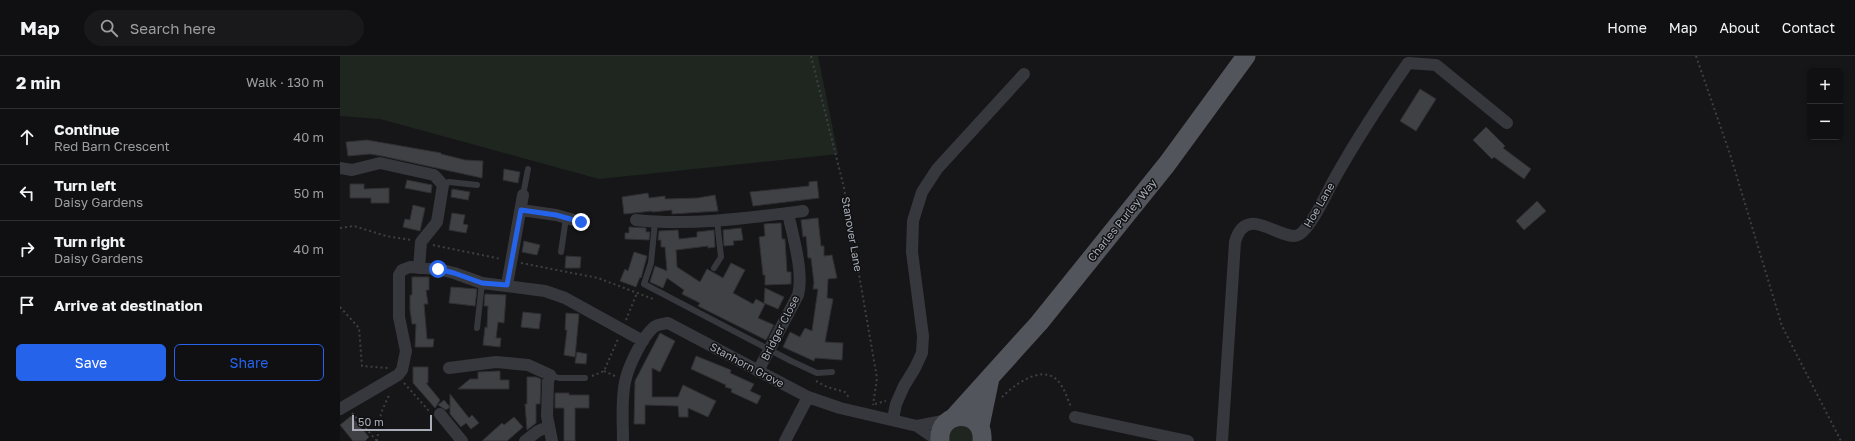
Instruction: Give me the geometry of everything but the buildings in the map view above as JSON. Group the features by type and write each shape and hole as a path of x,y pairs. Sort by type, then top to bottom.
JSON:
{"main road":[{"name":"Charles Purley Way","path":"940,441 941,430 1039,323 1167,164 1246,56"},
{"name":"Charles Purley Way","path":"982,426 991,377"},
{"path":"951,419 968,417 982,426"}],"street":[{"name":"Hoe Lane","path":"1222,441 1235,242 1237,234 1250,225 1260,224 1293,236 1303,233 1312,222 1336,175 1408,63 1436,65 1507,123"},
{"path":"894,419 896,404 922,353 924,336 912,252 913,221 922,192 937,169 1024,74"},
{"path":"340,168 352,170 380,164 434,175 443,185 436,222 421,242 419,268"},
{"path":"507,285 510,261 523,195"},
{"path":"521,210 581,222"},
{"path":"636,220 655,222 717,220 803,211"},
{"name":"Bridger Close","path":"758,371 798,295 801,284 788,213"},
{"path":"341,407 398,375 402,370 406,350 399,317 399,275 402,270 410,267 454,273 482,283 545,291 565,298 643,341"},
{"name":"Stanhorn Grove","path":"623,441 623,397 625,380 643,341 654,327 668,323 808,397 840,408 871,410 917,426 940,441"},
{"path":"449,368 496,362 528,365 550,374 548,382 548,427 552,441"},
{"path":"785,441 808,397"},
{"path":"434,413 462,441"},
{"path":"1075,418 1188,441"},
{"name":"Stanhorn Grove","path":"917,426 951,419"},
{"path":"526,441 538,431 548,427"}],"lane":[{"path":"523,195 528,169"},
{"path":"443,185 449,182 477,185"},
{"path":"561,252 566,218"},
{"path":"714,268 721,257 717,220"},
{"path":"655,222 651,263 644,284 769,350 817,373 832,372"},
{"path":"478,328 482,283"},
{"path":"550,374 559,378 585,378"}],"path":[{"name":"Stanover Lane","path":"811,56 844,188 876,370 877,378 871,410"},
{"path":"1696,56 1730,154 1782,326 1841,441"},
{"path":"340,228 354,226 386,236 598,278 659,302"},
{"path":"340,307 359,328 362,366 388,368 398,375 434,413"},
{"path":"377,441 381,412 398,375"},
{"path":"982,426 987,411 1013,386 1022,380 1043,375 1056,379 1062,388 1075,418"},
{"path":"814,380 827,387 845,392 850,400"},
{"path":"871,410 885,401 896,404"},
{"path":"341,407 352,412 377,441"}],"shaded area":[{"path":"340,56 818,56 838,154 599,179 380,119 340,116"},
{"path":"961,424 973,430 974,441 948,441 950,430"}],"route":[{"path":"438,269 482,283 507,285 510,261 521,210 556,215 581,222"}]}
